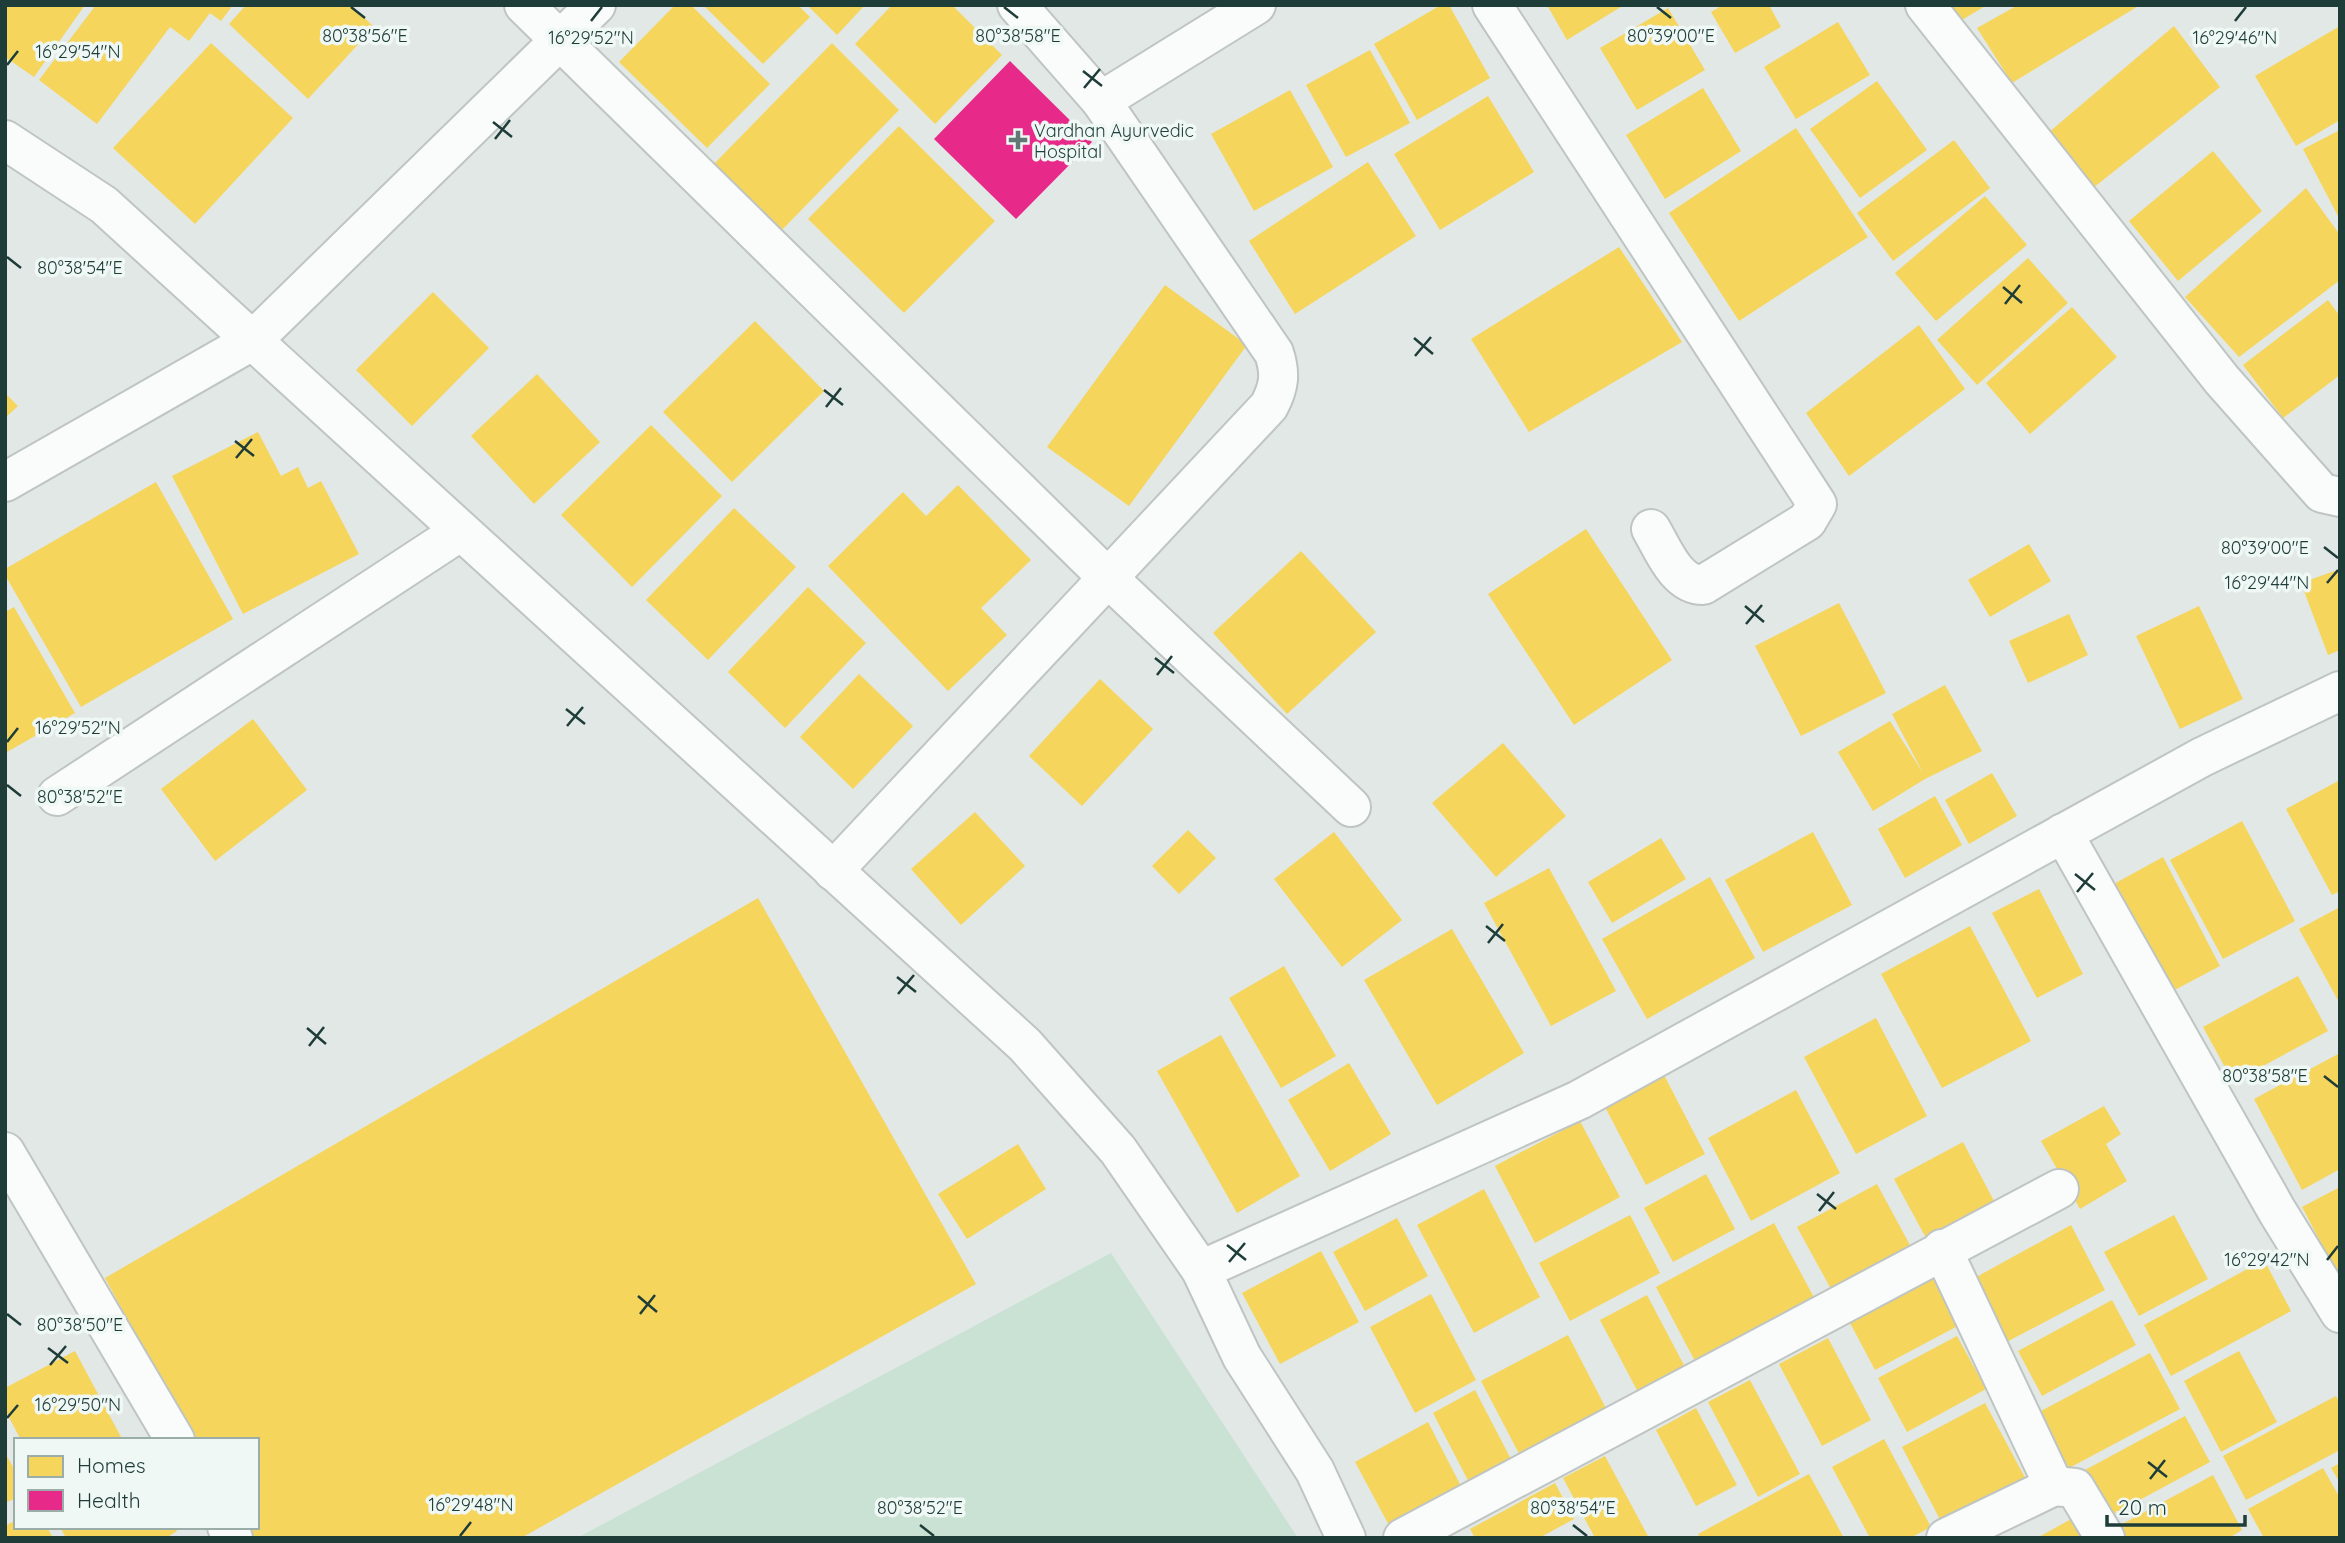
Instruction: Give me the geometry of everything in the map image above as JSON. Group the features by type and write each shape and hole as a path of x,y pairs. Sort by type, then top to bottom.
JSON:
{"street":[{"path":"524,5 1108,578 1351,807"},
{"path":"5,482 252,341 596,5"},
{"path":"833,871 1269,406 1278,388 1280,369 1275,353 1101,101 1017,5"},
{"path":"1101,101 1256,5"},
{"path":"1492,5 1817,504 1807,521 1703,585 1692,585 1682,579 1651,529"},
{"path":"1925,5 2222,380 2322,493 2340,497"},
{"path":"5,140 104,205 1025,1045 1118,1150 1201,1270 1242,1357 1315,1471 1346,1538"},
{"path":"57,796 461,531"},
{"path":"1201,1270 1580,1100 2202,757 2340,691"},
{"path":"2063,833 2277,1211 2340,1313"},
{"path":"5,1152 174,1438"},
{"path":"1403,1538 2059,1189"},
{"path":"1942,1249 2054,1486"},
{"path":"1946,1538 2054,1486 2075,1488 2105,1538"}],"green space":[{"path":"1111,1253 1298,1538 577,1538"}],"building: Homes":[{"path":"5,5 85,5 34,77 5,57"},
{"path":"96,5 233,5 221,21 210,13 189,41 170,27 97,124 39,80"},
{"path":"246,5 351,5 374,27 308,99 229,24"},
{"path":"675,5 691,5 770,84 707,148 619,62"},
{"path":"703,5 798,5 810,17 763,64"},
{"path":"807,5 865,5 837,35"},
{"path":"892,5 952,5 1002,55 935,124 855,44"},
{"path":"1441,5 1449,5 1490,78 1417,120 1374,44"},
{"path":"1547,5 1624,5 1567,40"},
{"path":"1723,5 1769,5 1781,27 1735,53 1711,12"},
{"path":"1951,5 1987,5 1960,21"},
{"path":"2018,5 2140,5 2012,83 1977,28"},
{"path":"1668,8 1705,70 1637,110 1600,48"},
{"path":"1838,22 1870,75 1796,119 1764,67"},
{"path":"2174,26 2220,87 2088,192 2041,139"},
{"path":"2340,26 2340,120 2296,146 2255,76"},
{"path":"211,43 293,118 195,224 113,148"},
{"path":"832,43 899,110 777,235 709,169"},
{"path":"1370,50 1410,123 1346,157 1306,85"},
{"path":"1877,81 1927,150 1860,198 1810,129"},
{"path":"1703,88 1741,151 1665,199 1626,135"},
{"path":"1290,90 1333,167 1254,211 1211,134"},
{"path":"1488,96 1534,172 1440,230 1394,154"},
{"path":"899,126 995,221 904,313 808,219"},
{"path":"1796,128 1868,237 1739,321 1669,213"},
{"path":"2340,130 2340,220 2303,149"},
{"path":"1954,140 1990,188 1893,261 1857,213"},
{"path":"2213,151 2262,211 2178,281 2129,221"},
{"path":"1368,162 1416,236 1295,314 1249,241"},
{"path":"2306,188 2340,235 2340,280 2239,357 2185,297"},
{"path":"1985,196 2027,245 1936,321 1895,273"},
{"path":"1619,247 1682,342 1529,432 1471,339"},
{"path":"2028,258 2068,303 1977,385 1937,340"},
{"path":"1165,285 1247,345 1129,506 1047,447"},
{"path":"433,292 489,348 412,426 356,370"},
{"path":"2328,300 2340,316 2340,375 2283,418 2243,365"},
{"path":"2072,307 2117,357 2030,434 1986,383"},
{"path":"755,321 824,391 732,482 663,412"},
{"path":"1919,325 1965,389 1849,476 1806,413"},
{"path":"537,374 600,442 534,504 471,436"},
{"path":"5,393 18,406 5,418"},
{"path":"651,425 722,496 632,587 561,515"},
{"path":"258,432 281,476 298,467 308,488 321,481 359,554 243,614 172,476"},
{"path":"156,482 233,619 81,707 5,575 5,569"},
{"path":"958,485 1031,560 981,608 1007,635 948,691 828,566 903,492 926,516"},
{"path":"734,508 796,567 708,660 646,600"},
{"path":"1586,529 1672,660 1574,725 1488,594"},
{"path":"2029,544 2051,581 1990,617 1968,580"},
{"path":"1301,551 1376,632 1287,714 1213,633"},
{"path":"2340,569 2340,650 2328,655 2301,583"},
{"path":"808,587 866,643 785,728 728,672"},
{"path":"1839,603 1886,693 1801,736 1755,646"},
{"path":"2199,606 2243,699 2180,729 2136,636"},
{"path":"14,607 75,713 7,752 5,612"},
{"path":"2069,614 2088,655 2028,683 2009,641"},
{"path":"859,674 913,726 853,789 800,737"},
{"path":"1100,679 1153,729 1082,806 1029,756"},
{"path":"1945,685 1982,751 1925,779 1873,811 1838,752 1890,721 1923,773 1892,714"},
{"path":"253,719 307,790 215,861 161,789"},
{"path":"1503,743 1566,816 1496,877 1432,803"},
{"path":"1992,773 2017,816 1969,844 1945,800"},
{"path":"2340,780 2340,891 2332,895 2286,809"},
{"path":"1935,796 1962,845 1905,878 1878,829"},
{"path":"975,812 1025,866 961,925 911,869"},
{"path":"2242,821 2295,921 2223,959 2170,860"},
{"path":"1188,830 1216,858 1179,894 1152,866"},
{"path":"1334,832 1402,920 1342,967 1274,879"},
{"path":"1813,832 1852,905 1763,952 1725,880"},
{"path":"1661,838 1686,879 1612,923 1588,882"},
{"path":"2163,857 2220,966 2169,993 2112,885"},
{"path":"1549,868 1616,991 1551,1026 1484,903"},
{"path":"1710,877 1755,958 1647,1019 1602,939"},
{"path":"2039,889 2083,974 2037,998 1992,913"},
{"path":"758,898 976,1284 521,1538 247,1538 242,1529 259,1529 259,1438 192,1438 105,1278"},
{"path":"2340,907 2340,1004 2299,929"},
{"path":"1970,926 2031,1041 1942,1088 1881,974"},
{"path":"1452,929 1524,1053 1437,1105 1364,980"},
{"path":"1284,966 1336,1056 1281,1088 1229,998"},
{"path":"2298,976 2328,1031 2233,1082 2203,1027"},
{"path":"1876,1018 1927,1116 1856,1154 1804,1057"},
{"path":"1221,1035 1300,1176 1237,1213 1157,1071"},
{"path":"2340,1053 2340,1169 2302,1190 2254,1099"},
{"path":"1349,1063 1391,1134 1330,1171 1288,1100"},
{"path":"1664,1075 1705,1154 1646,1185 1605,1107"},
{"path":"1796,1090 1840,1173 1751,1221 1708,1138"},
{"path":"2104,1106 2121,1134 2106,1144 2127,1181 2080,1209 2041,1141"},
{"path":"1580,1121 1620,1197 1535,1243 1495,1166"},
{"path":"1963,1142 1994,1201 1926,1238 1894,1179"},
{"path":"1018,1144 1046,1189 967,1239 938,1194"},
{"path":"1706,1174 1735,1229 1673,1262 1644,1208"},
{"path":"1877,1184 1911,1247 1831,1289 1797,1227"},
{"path":"2340,1187 2340,1279 2302,1207"},
{"path":"1484,1189 1540,1297 1474,1333 1417,1225"},
{"path":"1630,1215 1660,1273 1570,1321 1539,1263"},
{"path":"2174,1215 2208,1279 2139,1316 2104,1252"},
{"path":"1397,1218 1428,1276 1365,1311 1333,1252"},
{"path":"1774,1223 1817,1303 1698,1367 1656,1287"},
{"path":"2071,1225 2105,1290 2003,1344 1969,1281"},
{"path":"1321,1251 1359,1322 1280,1364 1242,1293"},
{"path":"2264,1260 2291,1311 2171,1376 2144,1325"},
{"path":"1941,1271 1967,1321 1875,1370 1849,1321"},
{"path":"1431,1294 1476,1380 1415,1413 1370,1327"},
{"path":"1647,1295 1686,1369 1639,1394 1600,1320"},
{"path":"2112,1300 2136,1345 2042,1396 2018,1351"},
{"path":"1568,1335 1610,1416 1524,1463 1481,1381"},
{"path":"1957,1336 1986,1389 1907,1432 1878,1378"},
{"path":"1828,1338 1871,1420 1822,1446 1779,1364"},
{"path":"75,1351 121,1437 20,1438 5,1410 5,1388"},
{"path":"2239,1351 2277,1422 2221,1452 2184,1381"},
{"path":"2150,1353 2180,1409 2069,1468 2039,1412"},
{"path":"1750,1380 1800,1474 1758,1497 1708,1402"},
{"path":"1475,1390 1514,1465 1472,1488 1433,1413"},
{"path":"2336,1396 2340,1404 2340,1450 2246,1500 2223,1456"},
{"path":"1985,1403 2029,1485 1945,1529 1902,1447"},
{"path":"1696,1408 1737,1485 1696,1506 1656,1430"},
{"path":"2185,1416 2210,1462 2110,1516 2085,1470"},
{"path":"1428,1422 1463,1490 1391,1529 1355,1462"},
{"path":"1884,1439 1931,1527 1910,1538 1870,1538 1832,1467"},
{"path":"5,1453 14,1469 14,1499 5,1503"},
{"path":"1605,1456 1649,1538 1595,1538 1563,1478"},
{"path":"2340,1463 2340,1483 2331,1468"},
{"path":"2323,1468 2340,1498 2340,1538 2264,1538 2248,1509"},
{"path":"1809,1474 1844,1538 1700,1538 1698,1534"},
{"path":"2213,1475 2242,1530 2229,1538 2117,1538 2113,1529"},
{"path":"1555,1483 1574,1519 1539,1538 1475,1538 1470,1529"},
{"path":"2073,1518 2084,1538 2037,1538"},
{"path":"14,1521 14,1529 48,1529 53,1538 5,1538 5,1526"},
{"path":"61,1529 177,1531 166,1538 66,1538"}],"building: Health":[{"path":"1010,61 1092,142 1016,219 934,139"}],"place":[{"name":"Vardhan Ayurvedic Hospital","path":"1018,140"}]}
